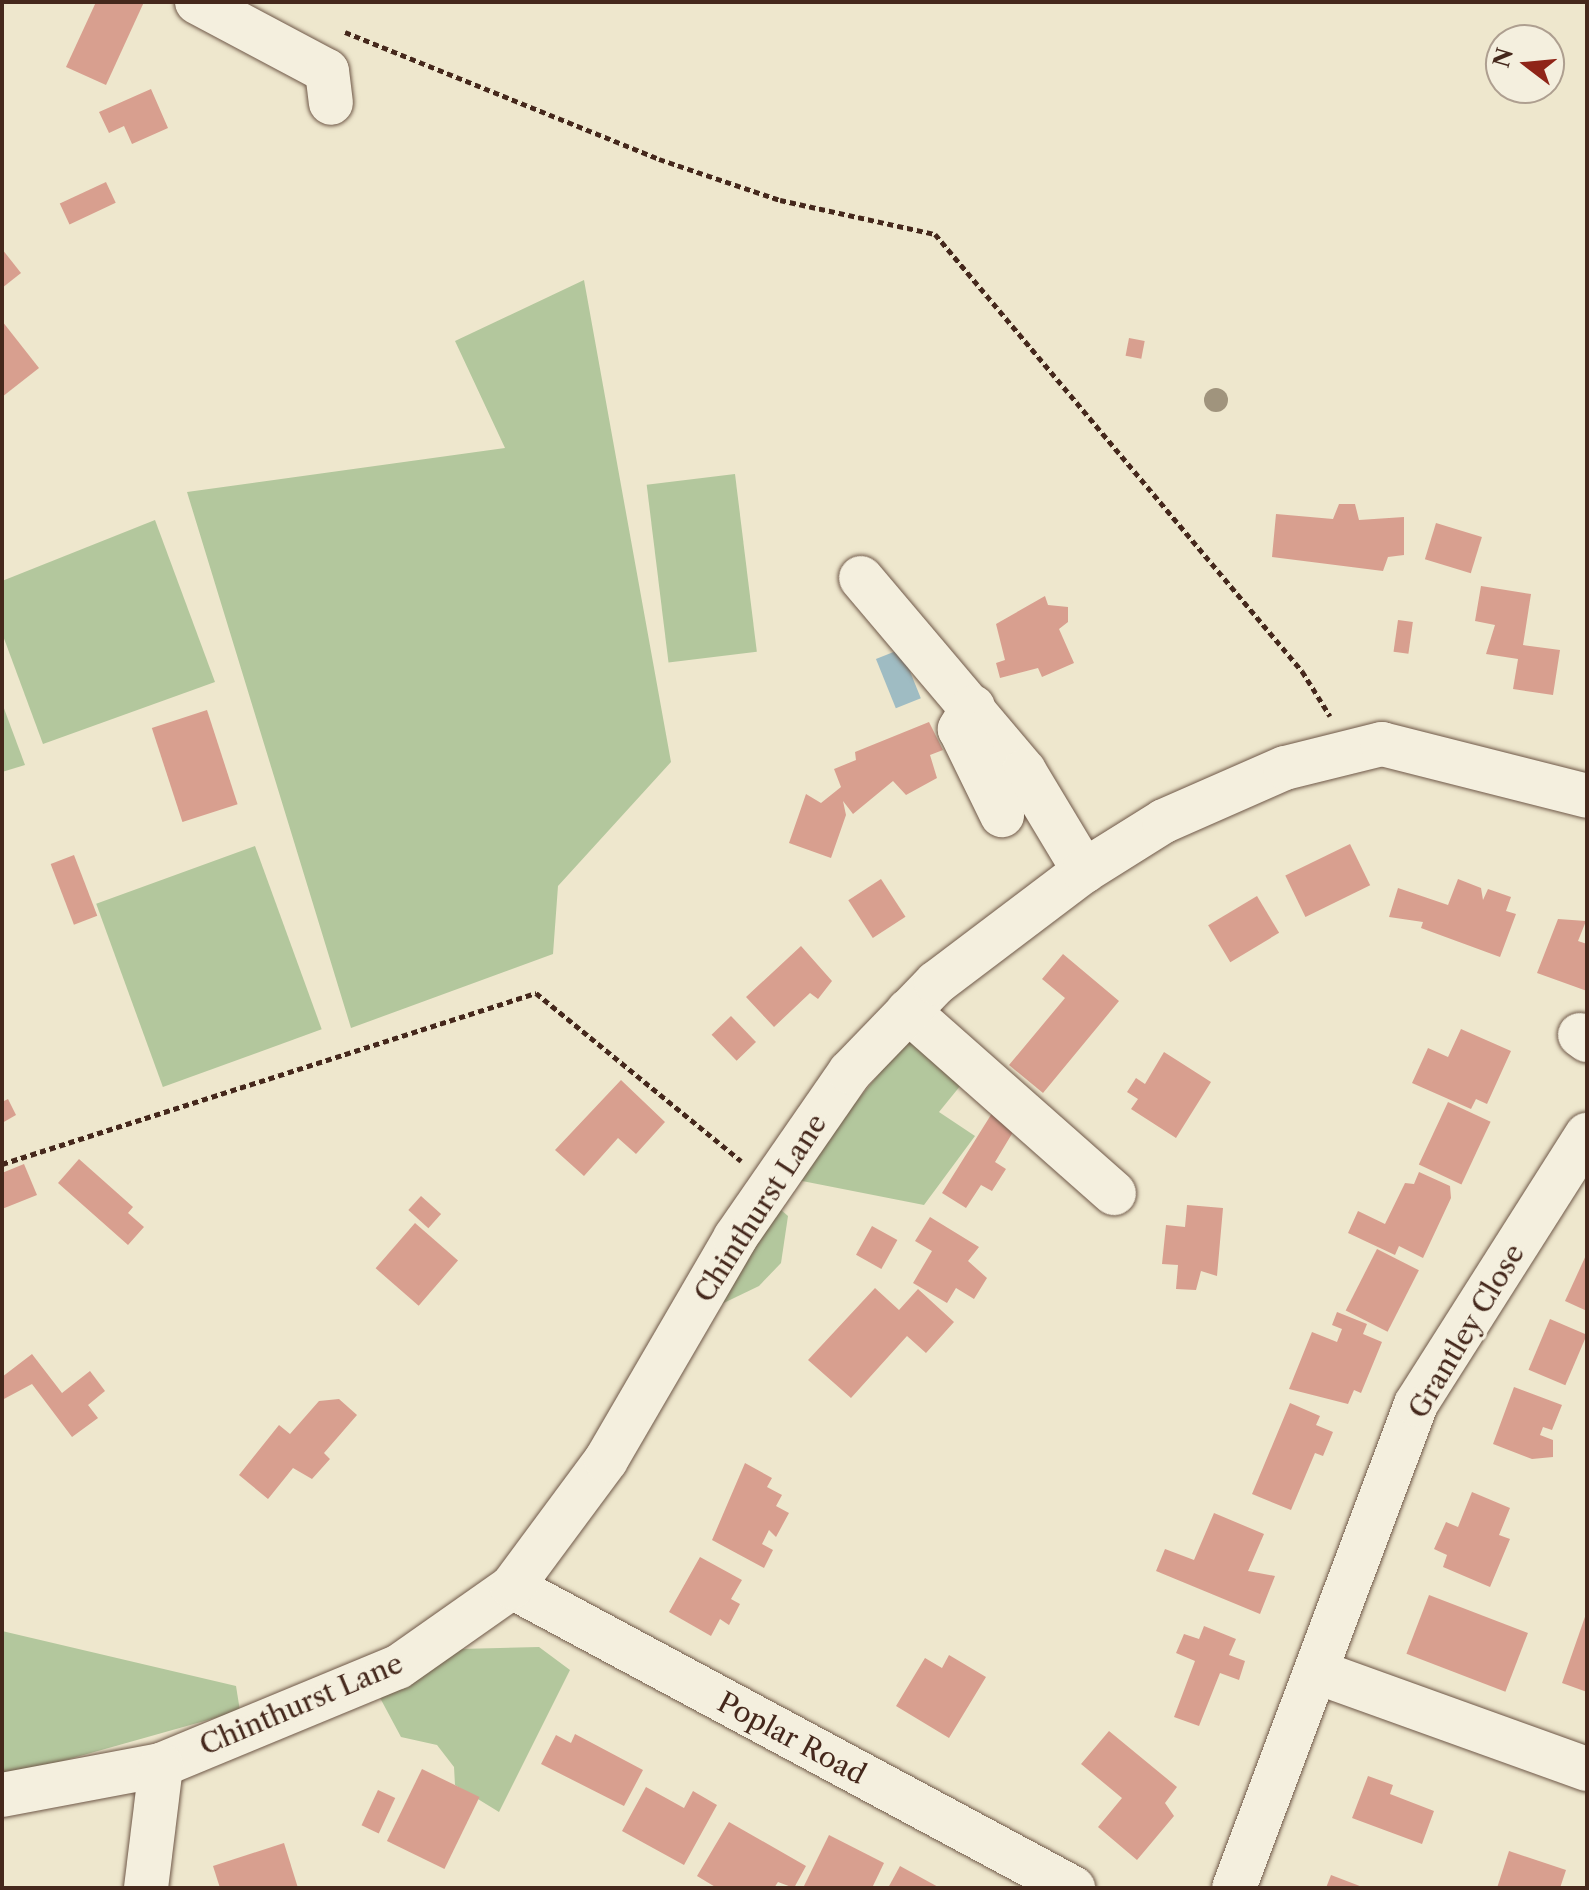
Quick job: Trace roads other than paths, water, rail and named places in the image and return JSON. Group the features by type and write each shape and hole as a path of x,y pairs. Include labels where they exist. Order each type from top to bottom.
{"street":[{"path":"197,2 327,71 331,103"},
{"path":"861,578 1024,771 1084,871"},
{"path":"973,707 960,729 1002,815"},
{"name":"Chinthurst Lane","path":"2,1795 161,1765 398,1667 512,1587 606,1460 770,1187 850,1072 908,1011 1084,871 1164,821 1285,768 1382,744 1587,796"},
{"path":"908,1011 1114,1193"},
{"name":"Grantley Close","path":"1234,1888 1416,1404 1587,1135"},
{"name":"Poplar Road","path":"512,1587 1073,1888"},
{"path":"1317,1672 1587,1769"},
{"path":"146,1888 161,1765"}],"water":[{"path":"901,649 921,698 896,708 876,659"}]}
